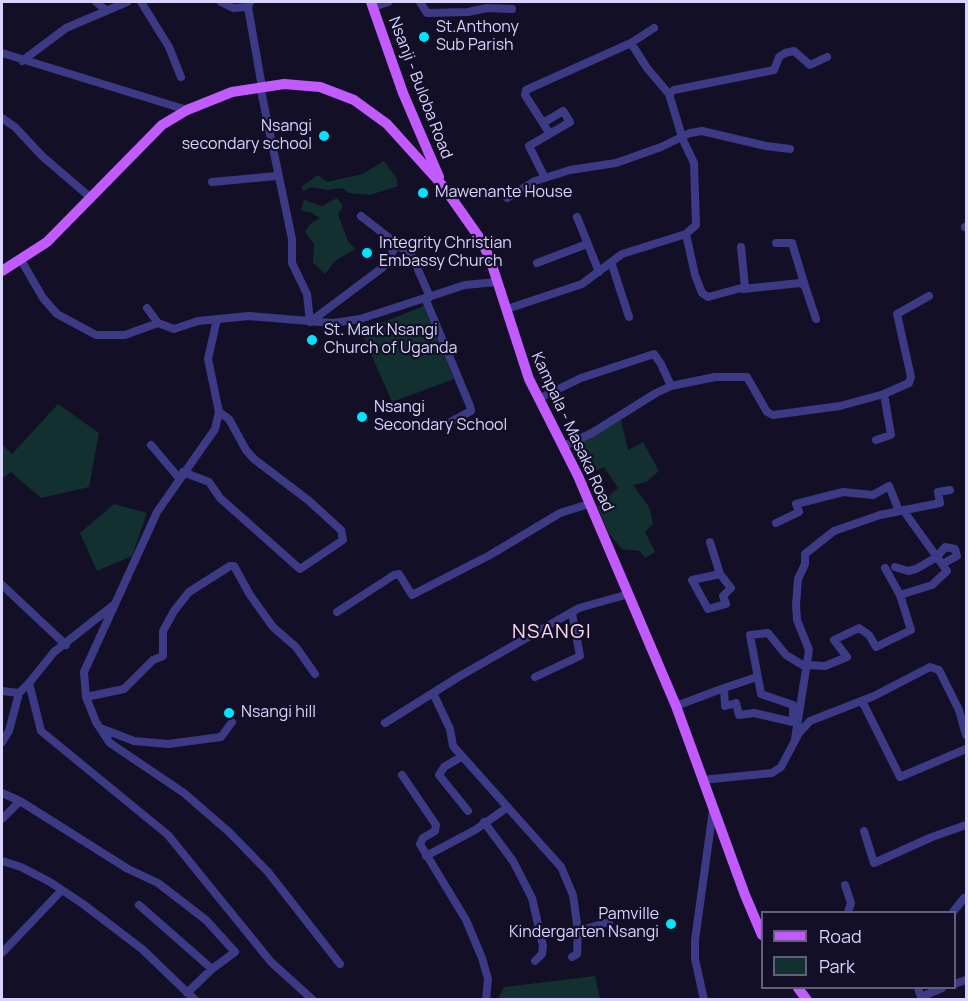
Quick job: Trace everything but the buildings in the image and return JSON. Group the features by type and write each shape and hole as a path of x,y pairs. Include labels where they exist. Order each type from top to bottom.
{"main road":[{"name":"Nsanji - Buloba Road","path":"372,4 403,93 443,186"},
{"name":"Kampala - Masaka Road","path":"2,271 47,242 162,124 187,110 231,92 284,84 320,87 354,100 387,124 443,186 481,240 507,309 525,369 538,399 564,446 676,706 713,810 761,931"}],"street":[{"path":"96,2 106,10"},
{"path":"22,61 66,28 127,2"},
{"path":"141,2 170,47 181,77"},
{"path":"222,2 233,8 249,4 261,87 292,239 292,263 307,294 310,322"},
{"path":"372,4 388,2"},
{"path":"420,2 427,13 468,12 487,8 512,9"},
{"path":"549,133 525,94 526,90 631,43 654,28"},
{"path":"507,309 582,284 621,254 686,234 696,225 694,163 684,135 669,94 647,68 631,43"},
{"path":"669,94 674,90 774,70 779,57 785,53 794,51 810,65 827,57"},
{"path":"2,53 187,110"},
{"path":"543,123 563,111 570,122 529,146 546,178"},
{"path":"2,118 15,127 42,156 91,198"},
{"path":"507,198 535,181 570,170 616,163 661,147 684,135 702,131 766,146 790,149"},
{"path":"212,182 278,176"},
{"path":"361,216 412,256 470,405 471,411 452,421"},
{"path":"577,217 599,272"},
{"path":"686,234 695,275 705,296 800,283 805,286"},
{"path":"776,243 792,243 816,319"},
{"path":"537,263 587,244"},
{"path":"310,322 382,268 397,245"},
{"path":"741,247 746,277 743,289"},
{"path":"21,260 43,298 57,314 82,330 96,335 125,335 158,323"},
{"path":"611,262 629,317"},
{"path":"147,308 158,323 174,329 198,321 260,316 310,322 333,322 360,319 465,285 497,282"},
{"path":"564,446 592,433 627,410 671,386 715,377 747,377 767,412 778,415 840,406 884,394 909,383 911,377 897,314 929,296"},
{"path":"217,319 208,359 219,412 214,429 157,512 84,672 86,697 96,722 110,743 202,807 258,860 340,964"},
{"path":"538,399 580,378 654,354 671,386"},
{"path":"876,440 891,435 884,394"},
{"path":"152,445 181,475 209,482 220,498 300,569 343,540 341,530 308,500 254,459 246,450 230,419 219,412"},
{"path":"776,524 799,512 796,504 843,492 873,495 889,486 901,511 944,566"},
{"path":"795,739 809,650 797,620 796,605 798,579 805,564 805,554 834,531 901,511 940,503 938,492 950,490"},
{"path":"337,612 394,575 399,574 412,595 490,555 560,513 589,504"},
{"path":"710,542 720,574 731,588 723,596 726,604 708,609 692,580 720,574"},
{"path":"86,697 124,689 153,660 162,656 163,631 179,604 189,592 230,566 234,566 250,595 273,627 296,647 315,675"},
{"path":"895,567 908,571 944,566"},
{"path":"900,595 932,585 944,566"},
{"path":"724,688 725,706 736,703 739,715 754,713 793,722 793,705 761,694 750,635 768,633 786,656 806,666 825,666 848,657 834,640 859,628 869,635 876,646 911,630 900,595 885,568"},
{"path":"2,585 66,645"},
{"path":"385,723 496,654 587,604 629,594"},
{"path":"2,742 9,731 19,693 54,652 66,645 108,607 115,604"},
{"path":"535,677 580,656 572,613"},
{"path":"702,780 772,773 781,767 795,739 810,722 935,667 959,710 966,735"},
{"path":"676,706 757,677"},
{"path":"29,684 42,731 168,835 271,962 313,999"},
{"path":"2,691 19,693"},
{"path":"433,693 452,733 450,742 461,757 561,867 573,895 578,931 577,954 572,957"},
{"path":"862,701 900,777 966,749"},
{"path":"96,722 105,731 118,736 168,744 222,737 232,722"},
{"path":"461,757 444,767 439,775 468,811"},
{"path":"402,776 437,827 420,840 426,856 466,920 482,958 488,979 486,999"},
{"path":"2,793 20,801 128,869 158,883 206,920 235,952 212,969 187,993"},
{"path":"2,819 20,801"},
{"path":"426,856 475,830 508,807"},
{"path":"704,999 695,959 695,940 713,810"},
{"path":"484,822 513,861 532,898 543,946 542,954 536,961"},
{"path":"864,831 874,863 932,837 966,828"},
{"path":"2,861 21,867 61,891 142,949 195,999"},
{"path":"844,885 851,903 848,911"},
{"path":"2,953 61,891"},
{"path":"954,911 964,898 966,900"},
{"path":"139,905 212,969"},
{"path":"578,931 609,922"},
{"path":"922,998 938,989"}],"green space":[{"path":"384,161 397,179 398,186 370,195 349,193 342,188 327,190 311,187 304,191 301,187 318,175 327,182 362,174"},
{"path":"337,198 343,206 338,214 348,241 355,249 335,261 325,274 313,263 314,244 305,232 310,224 320,218 310,212 301,211 304,200 322,206"},
{"path":"424,306 454,379 392,402 361,331"},
{"path":"58,404 99,433 89,487 41,498 11,472 2,478 2,444 12,454"},
{"path":"621,420 628,450 643,442 659,471 646,482 633,485 649,507 653,524 645,532 655,552 645,558 640,551 622,549 609,534 597,506 618,488 604,467 587,475 571,444 602,426"},
{"path":"114,504 147,513 132,556 97,571 80,533"},
{"path":"595,976 600,999 498,999 504,987"}],"place":[{"name":"St.Anthony Sub Parish","path":"424,37"},
{"name":"Nsangi secondary school","path":"324,136"},
{"name":"Mawenante House","path":"423,193"},
{"name":"Integrity Christian Embassy Church","path":"367,253"},
{"name":"St. Mark Nsangi Church of Uganda","path":"312,340"},
{"name":"Nsangi Secondary School","path":"362,417"},
{"name":"Nsangi hill","path":"229,713"},
{"name":"Pamville Kindergarten Nsangi","path":"671,924"}],"district":[{"name":"NSANGI","path":"552,632"}]}
